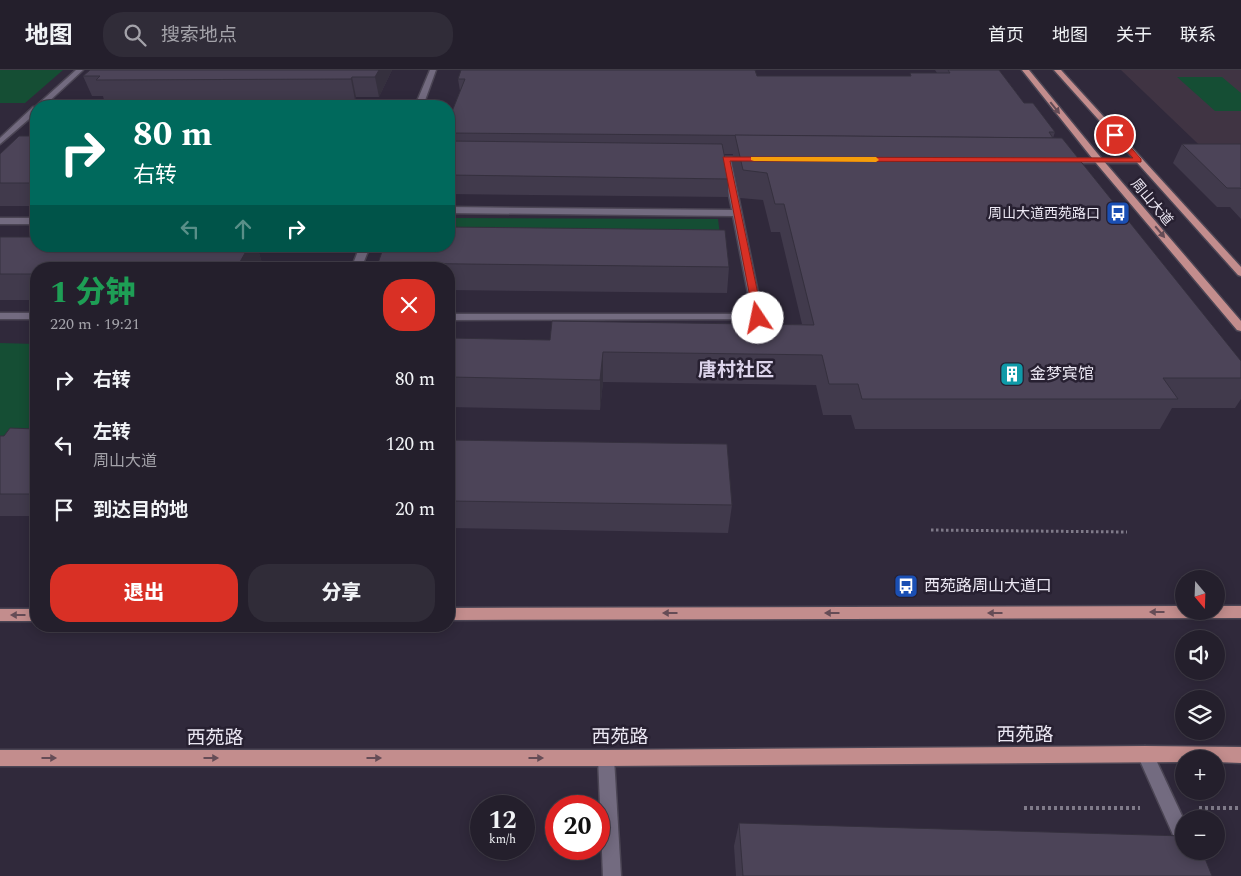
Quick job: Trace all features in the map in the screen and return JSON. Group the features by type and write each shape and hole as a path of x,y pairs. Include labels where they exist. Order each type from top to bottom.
{"main road":[{"name":"周山大道","path":"1025,70 1099,161 1241,328"},
{"name":"周山大道","path":"1057,70 1241,274"},
{"path":"455,614 1241,612"},
{"path":"0,615 30,614"},
{"name":"西苑路","path":"0,758 1241,755"}],"lane":[{"path":"47,100 80,70"},
{"path":"421,100 433,70"},
{"path":"0,142 30,114"},
{"path":"696,158 755,159"},
{"path":"455,317 758,318 726,159"},
{"path":"1060,161 1139,161"},
{"path":"455,210 737,213"},
{"path":"0,221 30,221"},
{"path":"0,316 30,316"},
{"path":"1145,754 1175,820"},
{"path":"606,758 612,876"}],"path":[{"path":"931,530 1127,532"},
{"path":"1024,808 1133,808"}],"shaded area":[{"path":"1121,70 1241,70 1241,185"}],"green space":[{"path":"0,70 63,70 25,103 0,103"},
{"path":"1177,77 1222,77 1241,93 1241,111 1215,111"},
{"path":"455,218 718,219 722,251 455,247"},
{"path":"0,343 30,344 30,445 0,445"}],"building":[{"path":"90,70 379,70 375,77 352,77 351,79 96,80 100,76 83,76"},
{"path":"461,70 755,70 757,76 911,76 910,73 950,73 948,70 999,70 1024,103 1033,103 1055,132 1049,132 1053,138 455,133 455,104 465,79 458,79"},
{"path":"735,135 1062,138 1241,361 1241,378 1163,378 1178,399 862,399 858,384 829,384 822,355 603,352 600,380 455,377 455,338 550,340 552,321 814,325 784,204 775,204 767,173 743,170"},
{"path":"19,136 30,136 30,183 0,183 0,154"},
{"path":"455,141 722,144 729,179 455,175"},
{"path":"1182,144 1241,144 1241,189 1227,188"},
{"path":"455,227 725,230 729,267 455,264 455,262 378,262 382,252 455,252"},
{"path":"0,237 30,237 30,252 246,252 240,262 30,262 30,274 0,274"},
{"path":"10,428 30,429 30,494 0,494 0,436 4,436"},
{"path":"455,440 727,444 732,505 455,501"},
{"path":"739,823 1175,836 1175,860 1206,860 1212,876 743,876"}],"slow traffic":[{"path":"754,159 876,160"}],"place":[{"name":"周山大道西苑路口","path":"1118,213"},
{"name":"金梦宾馆","path":"1012,374"},
{"name":"西苑路周山大道口","path":"906,586"}],"district":[{"name":"唐村社区","path":"736,370"}],"route":[{"path":"758,318 726,159 1139,161 1115,135"}]}
